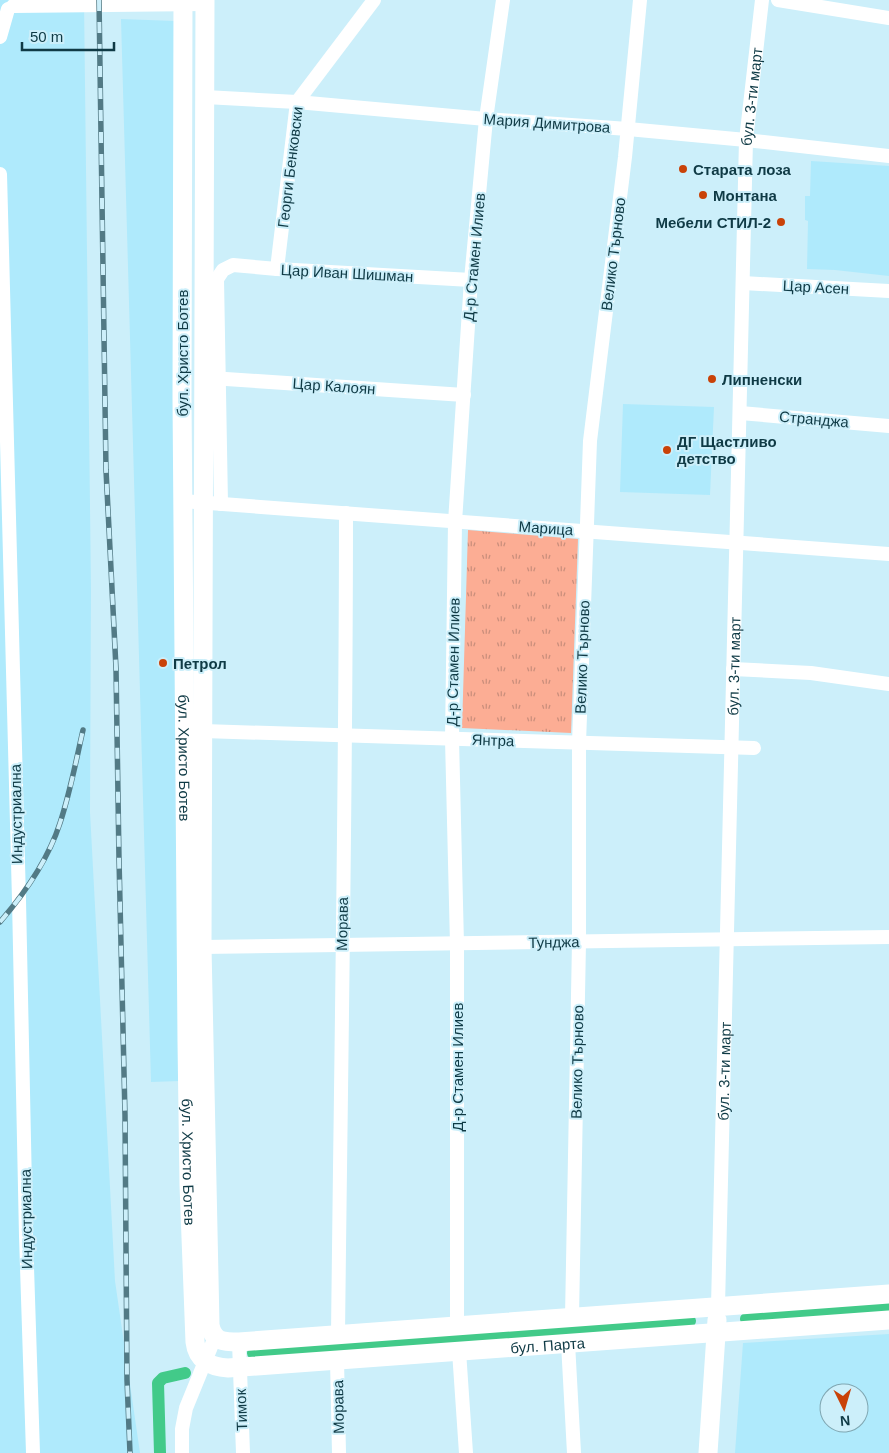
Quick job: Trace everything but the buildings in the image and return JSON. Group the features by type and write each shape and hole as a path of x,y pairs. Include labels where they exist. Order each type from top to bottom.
{"main road":[{"name":"бул. Христо Ботев","path":"184,2 182,501 189,1184 195,1342 198,1353 205,1362"},
{"name":"бул. Христо Ботев","path":"205,2 205,97 212,378 203,503 203,731 210,947 210,1325 215,1337"},
{"name":"бул. Парта","path":"215,1337 221,1340 239,1342 889,1294"},
{"name":"бул. 3-ти март","path":"708,1453 718,1306"},
{"name":"бул. Парта","path":"205,1362 220,1367 240,1367 889,1320"}],"street":[{"path":"48,0 75,6"},
{"name":"Георги Бенковски","path":"277,269 296,102 374,0"},
{"name":"Д-р Стамен Илиев","path":"457,1326 457,944 452,739 455,522 471,280 486,119 503,0"},
{"name":"Велико Търново","path":"572,1317 579,742 590,441 628,129 640,0"},
{"name":"бул. 3-ти март","path":"718,1306 746,140 762,0"},
{"path":"778,0 889,18"},
{"path":"0,37 9,6 205,2"},
{"name":"Мария Димитрова","path":"205,97 296,102 486,119 628,129 889,156"},
{"name":"Индустриална","path":"0,174 4,472 22,1029 33,1453"},
{"name":"Цар Иван Шишман","path":"212,378 217,279 223,270 233,265 471,280"},
{"name":"Цар Асен","path":"743,283 889,292"},
{"path":"212,378 221,504"},
{"name":"Цар Калоян","path":"212,378 464,395"},
{"name":"Странджа","path":"740,414 889,426"},
{"name":"Марица","path":"182,501 889,554"},
{"name":"Морава","path":"338,1335 346,735 346,513"},
{"path":"734,670 811,673 889,684"},
{"name":"Янтра","path":"203,731 754,748"},
{"name":"Тунджа","path":"210,947 889,937"},
{"path":"182,1453 182,1429 186,1408 215,1337"},
{"name":"Тимок","path":"239,1342 243,1453"},
{"path":"568,1343 574,1453"},
{"path":"459,1351 466,1453"},
{"name":"Морава","path":"336,1360 339,1453"}],"shaded area":[{"path":"0,0 84,0 91,591 90,812 115,1281 140,1453 0,1453"},
{"path":"121,19 175,21 180,1081 151,1082"},
{"path":"811,161 889,166 889,276 807,269 808,221 805,220 805,196 810,196"},
{"name":"ДГ Щастливо детство","path":"623,404 714,407 710,495 620,492"},
{"path":"889,1334 889,1453 735,1453 743,1343"}],"green space":[{"path":"468,530 578,539 571,733 462,728"}],"waterway":[{"path":"746,1319 889,1308"},
{"path":"253,1353 690,1321"},
{"path":"160,1453 158,1383 163,1378 185,1373"}],"railway":[{"path":"99,0 106,470 116,668 125,1115 127,1380 130,1453"},
{"path":"0,922 35,875 55,837 67,800 83,730"}],"place":[{"name":"Старата лоза","path":"683,169"},
{"name":"Монтана","path":"703,195"},
{"name":"Мебели СТИЛ-2","path":"781,222"},
{"name":"Липненски","path":"712,379"},
{"name":"ДГ Щастливо детство","path":"667,450"},
{"name":"Петрол","path":"163,663"}]}
